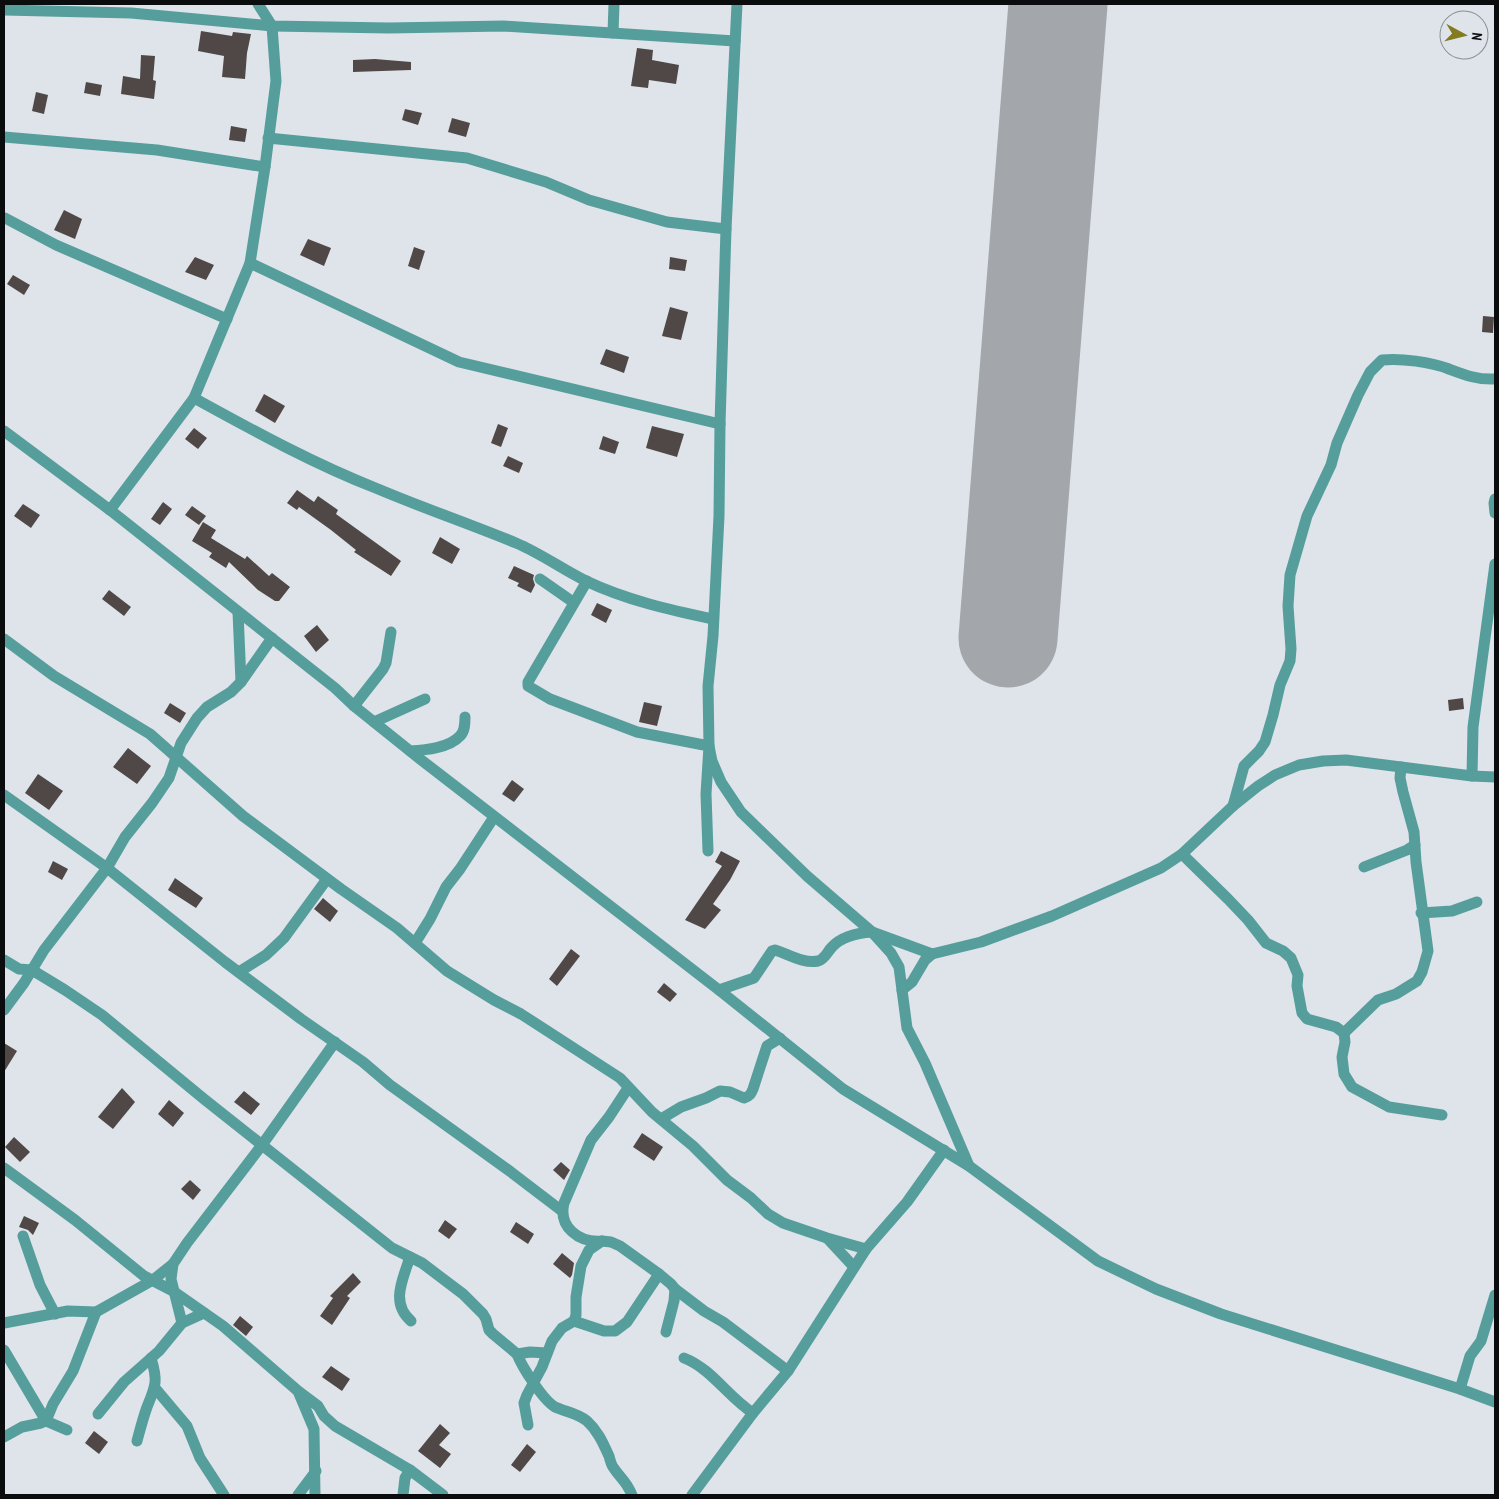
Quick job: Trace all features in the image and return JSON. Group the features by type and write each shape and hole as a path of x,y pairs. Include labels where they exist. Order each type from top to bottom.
{"street":[{"path":"110,510 194,398 250,263 276,81 272,26 258,4"},
{"path":"613,33 614,4"},
{"path":"708,851 706,794 708,686 719,516 726,229 737,4"},
{"path":"4,10 131,13 272,26 389,28 504,26 735,40"},
{"path":"4,137 157,150 265,167"},
{"path":"268,138 467,158 546,182 589,200 667,222 726,229"},
{"path":"5,218 56,245 227,319"},
{"path":"250,263 459,362 720,424"},
{"path":"1233,806 1244,766 1259,751 1264,742 1280,685 1290,661 1288,606 1290,574 1307,516 1331,465 1337,443 1352,407 1370,372 1382,360 1393,359 1448,368 1460,374 1482,380 1495,379"},
{"path":"194,398 258,433 317,462 378,489 518,544 587,581 634,599 713,619"},
{"path":"4,431 110,510 335,688 410,752 724,993 843,1089 970,1166 1098,1261 1156,1289 1221,1314 1460,1389 1495,1402"},
{"path":"1495,499 1495,514"},
{"path":"1472,776 1474,727 1495,564"},
{"path":"540,578 573,602"},
{"path":"587,581 528,682 529,688 637,732 708,746"},
{"path":"238,612 241,682"},
{"path":"354,706 383,669 391,632"},
{"path":"4,1010 44,950 107,868 125,836 169,778 181,743 197,718 207,706 231,692 241,682 272,638"},
{"path":"4,639 54,676 150,734 243,816 326,879 397,928 446,971 521,1014 620,1078 660,1119 693,1146 727,1180 768,1214 783,1223 866,1249"},
{"path":"374,722 425,699"},
{"path":"410,752 429,749 461,736 465,726 465,717"},
{"path":"708,746 721,782 741,812 807,876 872,932 891,953 899,967 907,1028 925,1063 970,1166"},
{"path":"902,990 912,982 924,960 932,954 981,942 1052,916 1140,879 1161,868 1182,854 1233,806 1258,786 1275,775 1299,765 1346,760 1472,776 1495,777"},
{"path":"1344,1033 1378,1000 1402,991 1416,981 1422,972 1428,951 1421,914 1414,832 1400,778 1401,767"},
{"path":"4,795 107,868 238,972 301,1019 336,1042 390,1085 562,1211"},
{"path":"415,943 446,887 494,817"},
{"path":"1364,867 1415,845"},
{"path":"1182,854 1228,899 1266,943 1283,951 1291,958 1298,975 1297,986 1302,1013 1307,1019 1336,1027 1344,1033 1345,1042 1342,1057 1344,1074 1352,1088 1389,1107 1442,1115"},
{"path":"238,972 266,955 284,938 326,879"},
{"path":"1421,914 1452,911 1477,902"},
{"path":"724,993 738,984 754,978 772,951 775,950 803,960 817,961 823,958 831,948 846,937 872,932 932,954"},
{"path":"4,960 19,969 32,970 102,1015 392,1248 438,1274 463,1294 483,1314 489,1330 517,1354 522,1366 545,1396 555,1406 573,1412 585,1419 593,1427 602,1440 612,1466 626,1482 632,1495"},
{"path":"660,1119 681,1107 720,1091 730,1092 744,1098 748,1097 754,1088 767,1046 780,1038"},
{"path":"4,1323 68,1311 96,1312 153,1280 173,1264 336,1042"},
{"path":"628,1088 591,1140 568,1193 562,1211 564,1221 572,1233 580,1238 595,1242 611,1242 620,1246 659,1274 704,1311 723,1322 788,1371"},
{"path":"692,1495 753,1413 788,1371 866,1249 906,1202 944,1150"},
{"path":"4,1168 75,1220 144,1276 173,1291 244,1343 298,1391 318,1406 324,1416 335,1426 410,1470 439,1495"},
{"path":"23,1236 40,1285 55,1314"},
{"path":"827,1238 854,1267"},
{"path":"528,1425 524,1403 557,1333 574,1321 581,1266 589,1250 602,1241"},
{"path":"410,1257 399,1288 399,1303 405,1316 411,1320"},
{"path":"173,1264 171,1279 182,1323"},
{"path":"574,1321 604,1331 615,1331 627,1322 659,1274"},
{"path":"666,1332 675,1289"},
{"path":"1460,1389 1470,1356 1481,1341 1495,1294"},
{"path":"4,1438 22,1427 46,1421 73,1371 96,1312"},
{"path":"98,1414 124,1382 151,1358 182,1323 204,1313"},
{"path":"4,1350 46,1421 67,1430"},
{"path":"517,1354 530,1352 547,1353"},
{"path":"137,1442 147,1407 155,1388 155,1371 151,1358"},
{"path":"684,1358 703,1368 742,1406 753,1413"},
{"path":"155,1388 187,1426 200,1458 224,1495"},
{"path":"298,1391 314,1429 316,1495"},
{"path":"404,1495 405,1478 410,1470"},
{"path":"298,1495 316,1472"}],"building":[{"path":"201,31 232,36 233,32 251,34 245,79 222,77 224,56 198,51"},
{"path":"637,48 653,50 652,60 679,65 676,84 649,80 648,88 631,86"},
{"path":"141,55 155,56 153,80 156,81 154,99 121,94 123,76 140,79"},
{"path":"375,59 411,62 411,70 353,72 353,60"},
{"path":"86,82 102,85 100,96 84,93"},
{"path":"36,92 48,95 44,114 32,111"},
{"path":"405,109 422,113 418,125 402,120"},
{"path":"452,118 470,123 466,137 448,132"},
{"path":"231,126 247,129 245,142 229,140"},
{"path":"64,210 82,219 75,239 54,230"},
{"path":"308,239 331,248 324,266 300,255"},
{"path":"414,247 425,251 419,270 408,266"},
{"path":"195,257 214,265 206,280 185,272"},
{"path":"670,257 687,260 685,271 669,269"},
{"path":"13,275 30,285 24,295 7,284"},
{"path":"670,307 688,312 681,340 662,336"},
{"path":"1483,316 1494,317 1493,333 1482,332"},
{"path":"606,349 629,357 624,373 600,364"},
{"path":"264,394 285,406 275,423 255,411"},
{"path":"498,424 508,428 501,447 491,443"},
{"path":"652,426 684,434 677,457 646,448"},
{"path":"194,428 207,438 198,449 185,439"},
{"path":"603,436 619,442 615,454 599,449"},
{"path":"508,456 523,463 519,473 503,466"},
{"path":"297,490 314,502 318,496 338,510 336,514 401,561 391,576 354,552 356,550 299,507 297,510 287,503"},
{"path":"163,502 172,509 160,525 151,519"},
{"path":"23,504 40,515 31,528 14,516"},
{"path":"192,506 206,516 199,525 185,515"},
{"path":"203,522 216,530 211,538 245,559 247,556 269,576 272,573 290,587 279,601 275,601 258,590 229,562 226,568 209,557 212,553 192,541"},
{"path":"440,537 460,549 452,564 432,553"},
{"path":"514,566 534,575 535,585 531,593 517,586 519,583 508,578"},
{"path":"109,590 131,607 124,616 102,599"},
{"path":"597,603 612,610 606,623 591,615"},
{"path":"317,625 329,640 316,652 304,636"},
{"path":"1463,698 1464,709 1449,711 1448,700"},
{"path":"644,702 662,706 657,726 639,722"},
{"path":"170,703 186,713 180,723 164,713"},
{"path":"128,748 151,766 137,784 113,767"},
{"path":"38,774 63,791 49,810 25,793"},
{"path":"512,780 524,789 514,802 502,794"},
{"path":"721,851 740,861 730,880 713,904 721,910 705,929 685,920 722,866 715,862"},
{"path":"53,861 68,869 62,880 48,872"},
{"path":"175,878 203,898 196,908 168,890"},
{"path":"323,898 338,911 330,922 314,909"},
{"path":"571,949 580,956 557,986 549,979"},
{"path":"664,983 677,994 670,1002 657,992"},
{"path":"4,1043 17,1051 4,1072"},
{"path":"122,1088 135,1102 113,1129 98,1117"},
{"path":"244,1091 260,1104 251,1115 234,1102"},
{"path":"169,1100 184,1113 173,1127 158,1114"},
{"path":"642,1133 663,1147 654,1161 633,1147"},
{"path":"14,1137 30,1152 20,1162 5,1147"},
{"path":"561,1162 570,1170 564,1180 553,1170"},
{"path":"190,1180 201,1190 193,1200 181,1189"},
{"path":"24,1216 39,1223 33,1235 28,1230 19,1227"},
{"path":"445,1220 457,1229 449,1239 438,1231"},
{"path":"516,1222 534,1234 528,1244 510,1232"},
{"path":"562,1253 574,1263 570,1278 553,1264"},
{"path":"353,1273 361,1282 347,1296 350,1298 332,1325 320,1316 333,1298 330,1296"},
{"path":"240,1316 253,1327 246,1336 233,1325"},
{"path":"331,1366 350,1379 342,1391 322,1377"},
{"path":"440,1424 450,1433 439,1445 451,1454 440,1468 418,1451"},
{"path":"94,1431 108,1442 99,1454 85,1443"},
{"path":"527,1444 536,1452 520,1472 511,1465"}],"runway":[{"path":"1008,638 1058,4"}]}
